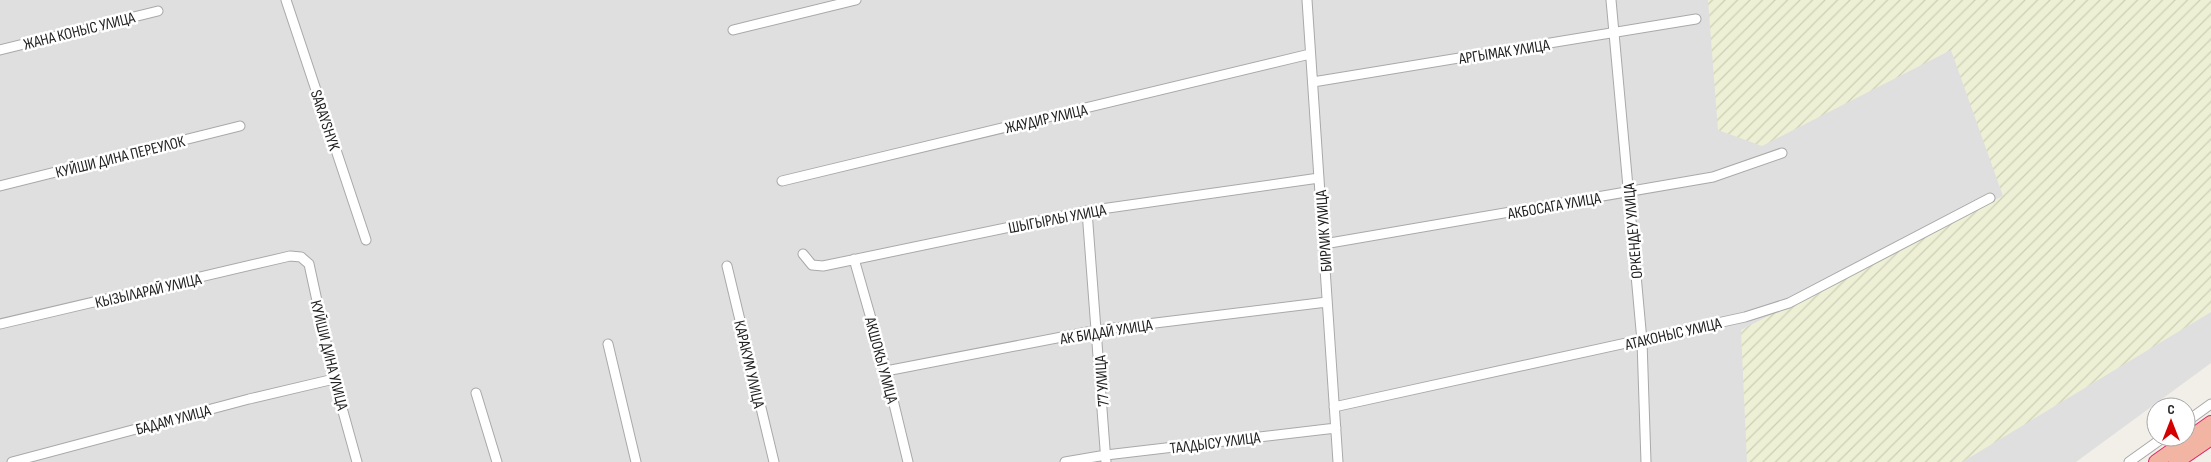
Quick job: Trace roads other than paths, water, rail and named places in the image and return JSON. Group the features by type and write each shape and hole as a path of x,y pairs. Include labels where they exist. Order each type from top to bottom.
{"highway":[{"path":"2156,462 2211,424"},
{"path":"2176,462 2211,438"}],"street":[{"name":"SARAYSHYK","path":"286,0 366,240"},
{"path":"733,30 856,0"},
{"name":"БИРЛИК УЛИЦА","path":"1307,0 1338,462"},
{"name":"ОРКЕНДЕУ УЛИЦА","path":"1611,0 1642,341 1646,462"},
{"name":"ЖАНА КОНЫС УЛИЦА","path":"0,50 158,11"},
{"name":"АРГЫМАК УЛИЦА","path":"1313,82 1696,19"},
{"name":"ЖАУДИР УЛИЦА","path":"782,181 1310,54"},
{"name":"КУЙШИ ДИНА ПЕРЕУЛОК","path":"0,186 240,126"},
{"name":"АКБОСАГА УЛИЦА","path":"1324,244 1713,177 1782,153"},
{"name":"ШЫГЫРЛЫ УЛИЦА","path":"803,254 807,261 817,266 839,264 854,259 1087,211 1319,178"},
{"name":"АТАКОНЫС УЛИЦА","path":"1334,407 1642,341 1745,317 1789,303 1990,198"},
{"name":"77 УЛИЦА","path":"1087,211 1098,330 1106,458"},
{"name":"КЫЗЫЛАРАЙ УЛИЦА","path":"0,324 295,255"},
{"name":"КУЙШИ ДИНА УЛИЦА","path":"295,255 309,264 334,379 357,462"},
{"name":"АКШОКЫ УЛИЦА","path":"854,259 886,371 908,462"},
{"name":"КАРАКУМ УЛИЦА","path":"727,266 774,462"},
{"name":"АК БИДАЙ УЛИЦА","path":"886,371 1098,330 1328,302"},
{"path":"608,344 636,462"},
{"name":"БАДАМ УЛИЦА","path":"12,462 249,399 334,379"},
{"path":"476,393 497,462"},
{"path":"2196,415 2211,404"},
{"name":"ТАЛДЫСУ УЛИЦА","path":"1065,462 1336,428"},
{"path":"2129,462 2150,447"}]}
